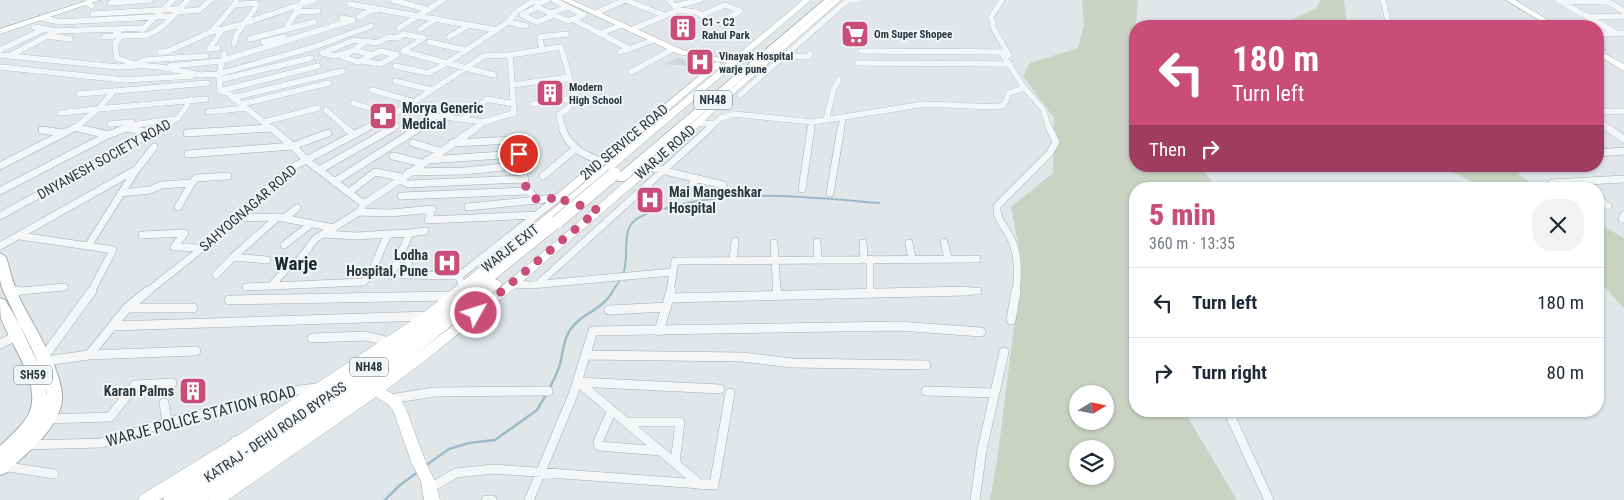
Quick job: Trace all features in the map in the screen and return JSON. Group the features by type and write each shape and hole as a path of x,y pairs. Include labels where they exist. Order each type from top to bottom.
{"highway":[{"name":"KATRAJ - DEHU ROAD BYPASS","path":"803,23 816,0"},
{"name":"KATRAJ - DEHU ROAD BYPASS","path":"172,500 308,411 437,318 558,221 619,181 828,0"},
{"name":"KATRAJ - DEHU ROAD BYPASS","path":"193,500 350,398 468,307 558,221"},
{"path":"239,442 255,438 268,438"}],"main road":[{"name":"SH59","path":"0,257 10,292 39,362 55,393 52,410 46,419 12,443"},
{"name":"SH59","path":"0,303 26,353 39,362"},
{"name":"SH59","path":"1,463 12,443 25,430 40,406 39,362"}],"street":[{"path":"110,3 151,0"},
{"path":"136,36 158,17 173,0"},
{"path":"145,36 155,31 188,0"},
{"path":"42,18 60,22 158,17 175,12 199,10 210,0"},
{"path":"160,52 166,52 211,32 243,24 302,2 314,0"},
{"path":"359,17 393,0 427,9"},
{"path":"410,16 443,0"},
{"path":"395,66 428,73 447,63 508,22 516,12 535,0"},
{"path":"548,0 536,4 537,7 522,15 537,22 554,15 569,21 584,15 567,3"},
{"path":"554,0 567,3 633,29 680,50"},
{"path":"574,0 654,40 680,50 730,59"},
{"path":"598,12 625,0 664,15"},
{"path":"669,0 676,8 702,15 725,5 740,11 728,18"},
{"path":"633,29 676,8 700,0"},
{"path":"719,8 715,5 726,2 722,0"},
{"name":"2ND SERVICE ROAD","path":"460,281 536,215 566,198 600,161 730,59 796,0"},
{"name":"WARJE ROAD","path":"558,221 566,198 594,180 730,59 807,0"},
{"name":"WARJE ROAD","path":"583,224 601,208 619,181 650,167 803,23 837,0"},
{"path":"740,95 848,0 859,0"},
{"path":"1002,0 991,17 994,29 1010,56 1009,62"},
{"path":"1383,0 1388,20"},
{"path":"1510,0 1544,20"},
{"path":"1560,1 1605,0 1624,11"},
{"path":"1560,1 1592,20"},
{"path":"211,32 235,2 257,2 256,7 236,35 234,44"},
{"path":"286,36 302,2"},
{"path":"0,32 92,3"},
{"path":"386,11 404,3"},
{"path":"537,7 550,13 567,3"},
{"path":"349,4 496,30"},
{"path":"399,28 420,16 427,9"},
{"path":"93,14 165,10 175,12"},
{"path":"296,12 318,11"},
{"path":"1588,18 1624,16"},
{"path":"263,42 324,30 353,20 342,18"},
{"path":"420,29 436,19"},
{"path":"803,23 827,20"},
{"path":"576,21 630,49"},
{"path":"163,67 222,62 248,53 314,22"},
{"path":"508,22 526,26"},
{"path":"803,23 812,32"},
{"path":"216,26 243,24"},
{"path":"449,38 470,25"},
{"path":"599,34 621,25"},
{"path":"219,77 372,26"},
{"path":"34,27 57,31 145,28"},
{"path":"1604,27 1616,33"},
{"path":"0,50 44,29"},
{"path":"104,37 113,36 123,29"},
{"path":"218,48 209,48 223,29"},
{"path":"324,30 339,38"},
{"path":"9,56 57,31"},
{"path":"250,39 279,32 286,36"},
{"path":"1604,34 1624,33"},
{"path":"365,42 354,50 343,57 357,62 380,64 424,37 404,34 397,38 389,36 378,42 354,40 322,53 335,56 354,50 372,55"},
{"path":"542,50 540,37 567,34"},
{"path":"47,36 70,39"},
{"path":"156,38 122,36 115,43 117,58 135,65 145,60 206,56"},
{"path":"620,52 654,40"},
{"path":"429,42 465,50"},
{"path":"364,204 306,160 406,107 484,56 510,55 560,47 574,98 568,108 559,115 564,135 577,152 600,161"},
{"path":"631,72 680,50"},
{"path":"362,61 380,51 396,55"},
{"path":"403,51 494,75"},
{"path":"860,51 1001,52 1023,86 1044,109 1050,132 1056,142 1044,160 997,206 995,213 997,219 1012,240 1016,263 1016,290 1011,320"},
{"path":"248,53 257,64"},
{"path":"224,54 219,77 220,91 318,66"},
{"path":"786,56 808,57 810,54"},
{"path":"0,55 118,67 135,65 163,67 219,77 311,58"},
{"path":"298,262 314,239 359,212 364,204 424,161 484,122 514,113 510,55"},
{"path":"1604,56 1624,68"},
{"path":"858,63 1009,62"},
{"path":"0,67 124,80 201,75"},
{"path":"232,98 343,71"},
{"path":"512,86 569,77"},
{"path":"826,120 834,88 839,80"},
{"path":"395,81 432,90"},
{"path":"79,94 208,83"},
{"path":"208,112 244,106 329,83"},
{"path":"181,92 186,85"},
{"path":"538,284 572,251 721,118 734,114 812,122 925,104 1000,107 1004,105 1009,93 1021,89 1023,86"},
{"path":"372,90 414,102"},
{"path":"0,166 76,127 98,109 114,91"},
{"name":"SAHYOGNAGAR ROAD","path":"89,356 127,308 202,248 289,169 306,160 293,146 264,122 229,94 220,91"},
{"path":"533,104 574,98"},
{"path":"60,113 206,99"},
{"path":"464,119 487,99 514,104"},
{"path":"178,118 192,100"},
{"path":"353,103 390,115"},
{"path":"406,107 437,116 484,122"},
{"path":"446,117 459,107"},
{"path":"264,122 318,108"},
{"path":"326,110 354,134"},
{"path":"1604,112 1624,111"},
{"path":"334,182 437,116"},
{"path":"830,193 843,117"},
{"name":"DNYANESH SOCIETY ROAD","path":"144,123 178,118"},
{"name":"DNYANESH SOCIETY ROAD","path":"0,216 178,118"},
{"path":"698,122 714,124"},
{"path":"802,190 812,122"},
{"path":"110,124 144,123"},
{"path":"0,191 108,135 144,123"},
{"path":"1604,125 1624,140"},
{"path":"319,170 396,126"},
{"path":"76,127 108,135"},
{"path":"126,128 151,133"},
{"path":"187,133 271,128"},
{"path":"42,130 63,133"},
{"path":"188,154 293,146 328,133"},
{"path":"451,143 517,140 526,187 537,200"},
{"path":"413,143 440,151"},
{"path":"88,246 136,170 154,147"},
{"path":"543,176 574,149"},
{"path":"1604,151 1624,151"},
{"path":"393,156 424,161 519,154"},
{"path":"650,167 722,185 724,188 719,195"},
{"path":"409,172 503,168"},
{"path":"0,246 136,170"},
{"path":"354,189 375,172 400,178 408,184 524,178"},
{"path":"178,207 196,178 228,176"},
{"path":"689,188 697,179"},
{"path":"1575,182 1620,179 1624,185"},
{"path":"594,180 619,181"},
{"path":"121,193 150,190 160,185 192,184"},
{"path":"401,196 529,191"},
{"path":"468,207 566,198 601,208"},
{"path":"1604,203 1608,206"},
{"path":"216,275 233,257 281,218 297,208"},
{"path":"359,212 391,213 432,209 428,220 536,215"},
{"path":"235,218 281,218 334,228"},
{"path":"558,221 583,224"},
{"name":"WARJE EXIT","path":"146,500 239,442 390,342 427,316 450,296 460,281 558,221"},
{"path":"284,245 311,224"},
{"name":"WARJE EXIT","path":"216,500 376,390 512,284 583,224"},
{"path":"321,234 357,236 425,232"},
{"path":"142,235 184,233 174,246 202,248"},
{"path":"392,276 410,233"},
{"path":"246,287 364,282 374,266 388,234"},
{"path":"20,236 113,250 96,286 39,362"},
{"path":"733,261 735,241"},
{"path":"774,242 777,296"},
{"path":"817,242 818,260"},
{"path":"909,242 912,259"},
{"path":"944,242 948,259"},
{"path":"863,243 867,259 870,293"},
{"path":"233,257 267,260"},
{"path":"410,259 403,275 460,281"},
{"path":"659,331 670,298 672,272 676,261 977,259"},
{"path":"272,286 287,268"},
{"path":"512,284 538,284 672,272"},
{"path":"10,292 64,287"},
{"path":"670,298 978,291"},
{"path":"230,300 450,296"},
{"path":"609,310 667,307"},
{"path":"127,308 193,308"},
{"path":"113,326 427,316"},
{"path":"529,500 570,406 584,355 594,331 899,326 981,332"},
{"path":"0,344 16,336"},
{"path":"312,338 366,336 390,342"},
{"path":"39,362 89,356 196,351"},
{"path":"975,500 982,450 1004,352"},
{"path":"584,355 742,357 792,362 926,365"},
{"path":"578,382 720,389"},
{"path":"578,382 701,485"},
{"path":"46,419 110,417 135,385 172,383"},
{"name":"WARJE POLICE STATION ROAD","path":"12,443 102,443 167,422 299,390 319,388"},
{"path":"376,390 394,402 404,419 430,490 456,473 494,469 714,485 730,393"},
{"path":"389,399 434,392 548,391"},
{"path":"926,391 995,393"},
{"path":"164,402 167,422"},
{"path":"612,410 598,442 599,446 660,451"},
{"path":"1231,417 1269,500"},
{"path":"626,422 680,422 675,463"},
{"path":"1,463 54,474"},
{"path":"486,500 492,500"}],"shaded area":[{"name":"Vinayak Hospital warje pune","path":"678,58 710,62 708,66 704,67 663,64"}],"green space":[{"path":"1082,0 1138,0 1136,20 1129,20 1129,172 1205,172 1213,182 1129,182 1129,417 1188,417 1237,500 990,500 998,454 1022,263 1011,207 1053,173 1054,118 1023,76 1030,63 1078,48 1084,25"},
{"path":"1321,0 1344,0 1346,20 1292,20 1316,8"},
{"path":"1453,172 1520,172 1518,174 1530,182 1472,182"},
{"path":"1604,226 1624,238 1624,309 1604,286"}],"waterway":[{"path":"623,274 626,262 627,236 630,226 645,214 655,211 690,202 743,196 798,197 879,203"},
{"path":"612,292 620,280"},
{"path":"549,389 559,367 570,330 580,319 603,303 613,291"},
{"path":"425,466 449,449 469,443 495,440 537,410 547,393"},
{"path":"385,500 400,485 418,472"}],"place":[{"name":"C1 - C2 Rahul Park","path":"683,28"},
{"name":"Om Super Shopee","path":"855,34"},
{"name":"Vinayak Hospital warje pune","path":"700,62"},
{"name":"Modern High School","path":"550,93"},
{"name":"Morya Generic Medical","path":"383,116"},
{"name":"Mai Mangeshkar Hospital","path":"650,200"},
{"name":"Lodha Hospital, Pune","path":"447,263"},
{"name":"Karan Palms","path":"193,391"}],"district":[{"name":"Warje","path":"296,263"}],"route":[{"path":"476,313 598,210 565,201 564,197 537,200 526,187 519,154"}]}
